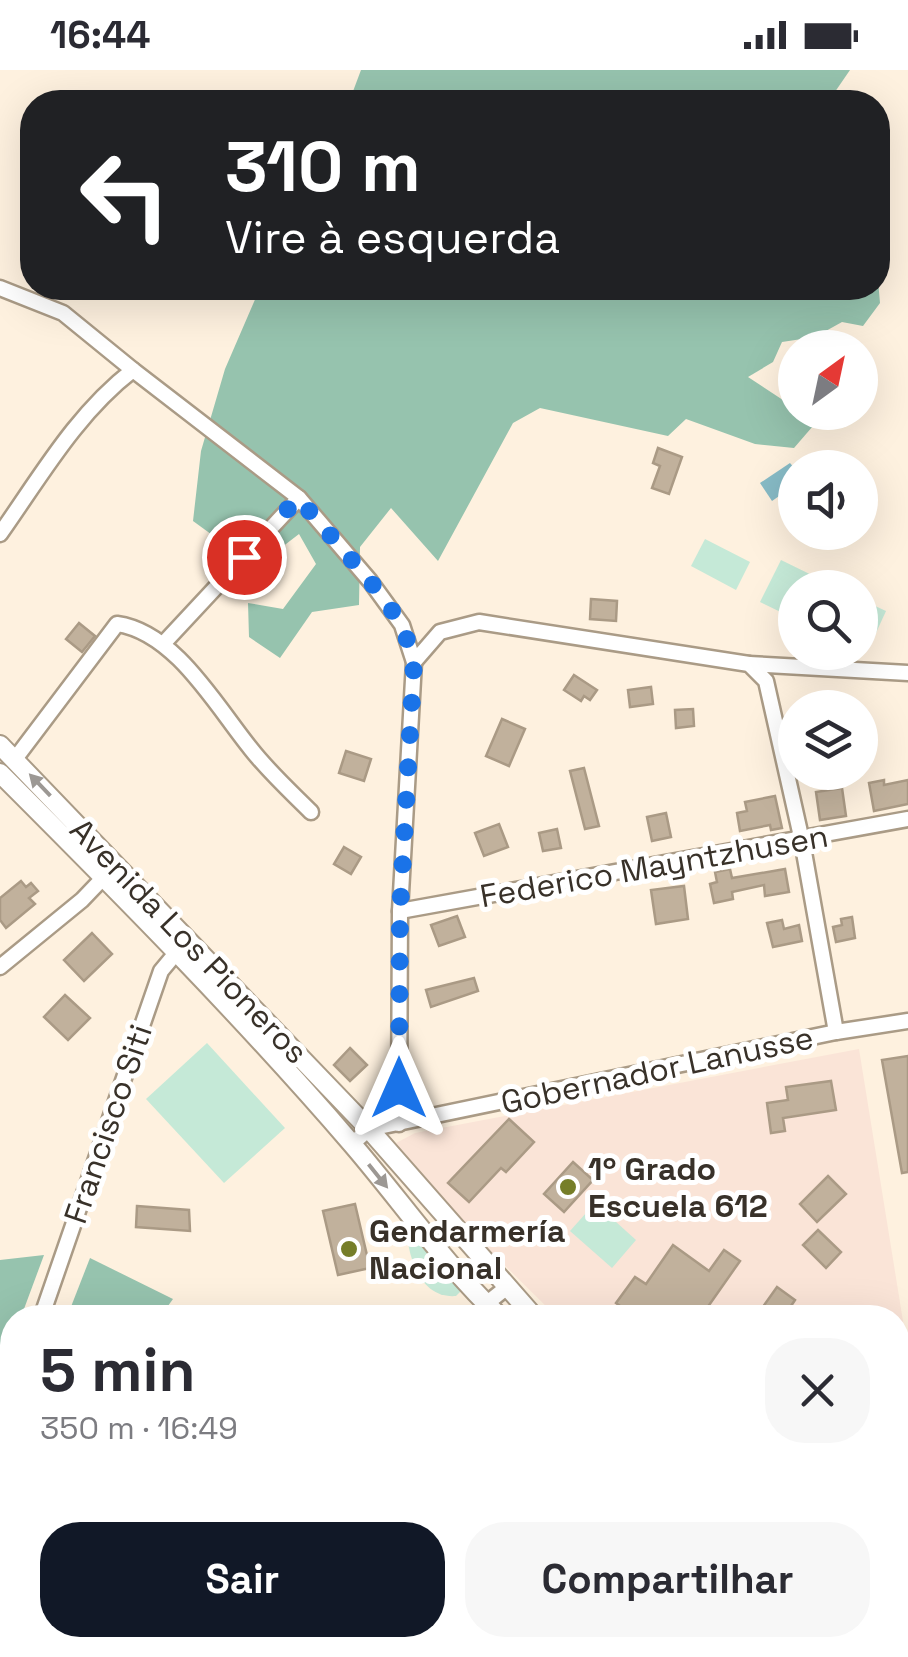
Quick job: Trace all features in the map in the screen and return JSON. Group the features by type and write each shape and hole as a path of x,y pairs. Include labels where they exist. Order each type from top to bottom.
{"main road":[{"name":"Avenida Los Pioneros","path":"0,745 182,945 483,1305"},
{"name":"Avenida Los Pioneros","path":"0,773 368,1129 522,1305"}],"street":[{"path":"30,300 63,313 298,498 402,624 414,662 400,911 399,1124"},
{"path":"0,534 69,434 112,386 133,370"},
{"path":"164,644 298,498"},
{"path":"414,662 440,632 479,622 749,664 908,673"},
{"path":"15,760 117,624 138,627 164,644 206,690 253,752 311,812"},
{"path":"749,664 766,681 802,840 836,1032"},
{"name":"Federico Mayntzhusen","path":"400,911 908,820"},
{"path":"0,967 104,877"},
{"name":"Francisco Siti","path":"45,1305 161,971 182,945"},
{"name":"Gobernador Lanusse","path":"368,1129 836,1032 908,1021"},
{"path":"352,1144 368,1129"},
{"path":"494,1305 506,1288"}],"shaded area":[{"path":"859,1049 900,1305 545,1305 479,1240 396,1143 415,1133"}],"green space":[{"path":"361,70 850,70 836,90 354,90"},
{"path":"255,300 880,300 863,326 842,322 828,330 778,330 778,351 773,362 748,377 778,397 778,430 810,430 794,448 755,444 686,419 668,436 540,408 513,423 438,561 391,508 360,547 359,605 312,612 280,658 249,637 248,603 283,609 316,564 299,534 260,564 193,521 201,451 225,369"},
{"path":"705,539 750,562 736,590 691,566"},
{"path":"781,560 801,570 778,570 778,611 760,602"},
{"path":"878,607 886,611 878,628"},
{"path":"207,1043 285,1128 224,1183 146,1099"},
{"path":"595,1203 636,1240 612,1268 570,1231"},
{"path":"406,1223 462,1290 456,1296 432,1290 417,1272"},
{"path":"44,1255 25,1305 0,1305 0,1260"},
{"path":"90,1258 173,1299 169,1305 72,1305"}],"water":[{"path":"778,471 778,497 772,501 760,483"}],"building":[{"path":"658,448 682,457 669,494 652,488 660,466 653,463"},
{"path":"591,599 617,601 616,621 590,619"},
{"path":"79,623 95,636 82,652 66,639"},
{"path":"574,675 597,690 590,700 584,696 581,701 564,690"},
{"path":"651,687 653,704 630,707 628,690"},
{"path":"693,709 694,726 676,728 675,710"},
{"path":"502,719 525,729 509,766 486,756"},
{"path":"346,751 371,759 364,781 339,773"},
{"path":"584,768 599,826 585,829 570,771"},
{"path":"884,780 884,785 908,780 908,804 874,811 870,790 878,790 878,781"},
{"path":"842,790 846,816 820,820 816,792"},
{"path":"775,796 782,828 771,830 770,825 740,831 737,813 747,811 745,802"},
{"path":"666,813 671,837 652,841 647,817"},
{"path":"499,824 508,847 484,856 475,833"},
{"path":"557,829 561,848 543,851 539,833"},
{"path":"344,847 361,857 351,874 334,864"},
{"path":"730,869 732,878 785,869 789,892 765,896 764,885 732,892 733,899 714,903 710,884 717,882 715,872"},
{"path":"21,881 26,887 31,883 38,891 29,898 35,904 6,928 0,920 0,898"},
{"path":"684,886 688,919 656,924 651,890"},
{"path":"457,916 465,937 439,946 431,925"},
{"path":"852,917 855,938 836,942 833,927 842,925 841,919"},
{"path":"782,920 784,929 799,925 802,941 773,947 767,923"},
{"path":"92,933 112,954 84,981 64,960"},
{"path":"474,978 478,991 431,1007 426,990"},
{"path":"65,995 90,1018 68,1040 44,1017"},
{"path":"350,1048 367,1065 350,1081 334,1065"},
{"path":"908,1056 908,1172 902,1173 882,1060"},
{"path":"831,1081 836,1110 783,1118 785,1131 771,1133 767,1103 788,1100 786,1087"},
{"path":"509,1119 534,1142 506,1172 501,1168 469,1202 448,1183"},
{"name":"1º Grado Escuela 612","path":"573,1162 593,1180 564,1212 544,1194"},
{"path":"828,1176 846,1194 817,1222 800,1204"},
{"path":"355,1204 370,1268 338,1275 323,1211"},
{"path":"137,1206 189,1210 190,1231 136,1227"},
{"path":"818,1230 841,1252 826,1268 803,1245"},
{"path":"673,1245 709,1271 724,1250 740,1261 709,1305 616,1303 635,1277 646,1284"},
{"path":"777,1287 795,1300 792,1305 764,1305"}],"place":[{"name":"1º Grado Escuela 612","path":"568,1187"},
{"name":"Gendarmería Nacional","path":"349,1249"}],"route":[{"path":"244,557 298,498 402,624 414,662 400,911 399,1088"}]}
